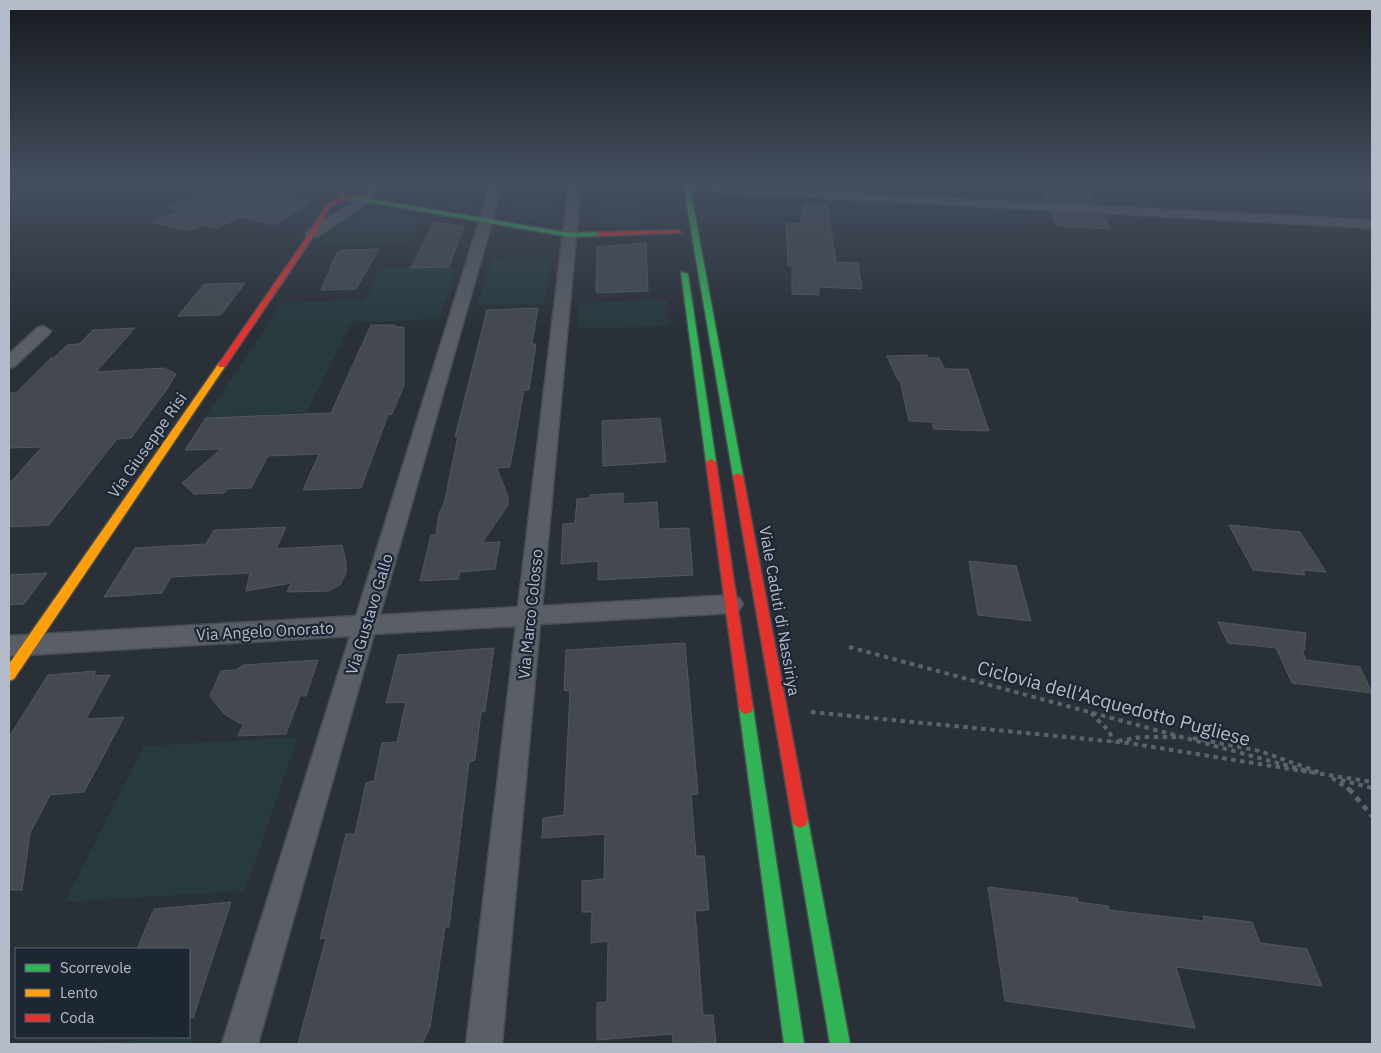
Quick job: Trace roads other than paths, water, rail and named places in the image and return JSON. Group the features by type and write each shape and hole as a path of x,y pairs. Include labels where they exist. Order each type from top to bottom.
{"main road":[{"path":"552,232 570,235 678,233"},
{"name":"Viale Caduti di Nassiriya","path":"694,232 840,1044"},
{"name":"Via Giuseppe Risi","path":"9,675 19,645 312,234"},
{"path":"682,262 794,1044"}],"street":[{"name":"Via Gustavo Gallo","path":"240,1044 481,232"},
{"name":"Via Marco Colosso","path":"484,1044 570,235"},
{"path":"9,363 43,331"},
{"name":"Via Angelo Onorato","path":"19,645 731,604"}]}
